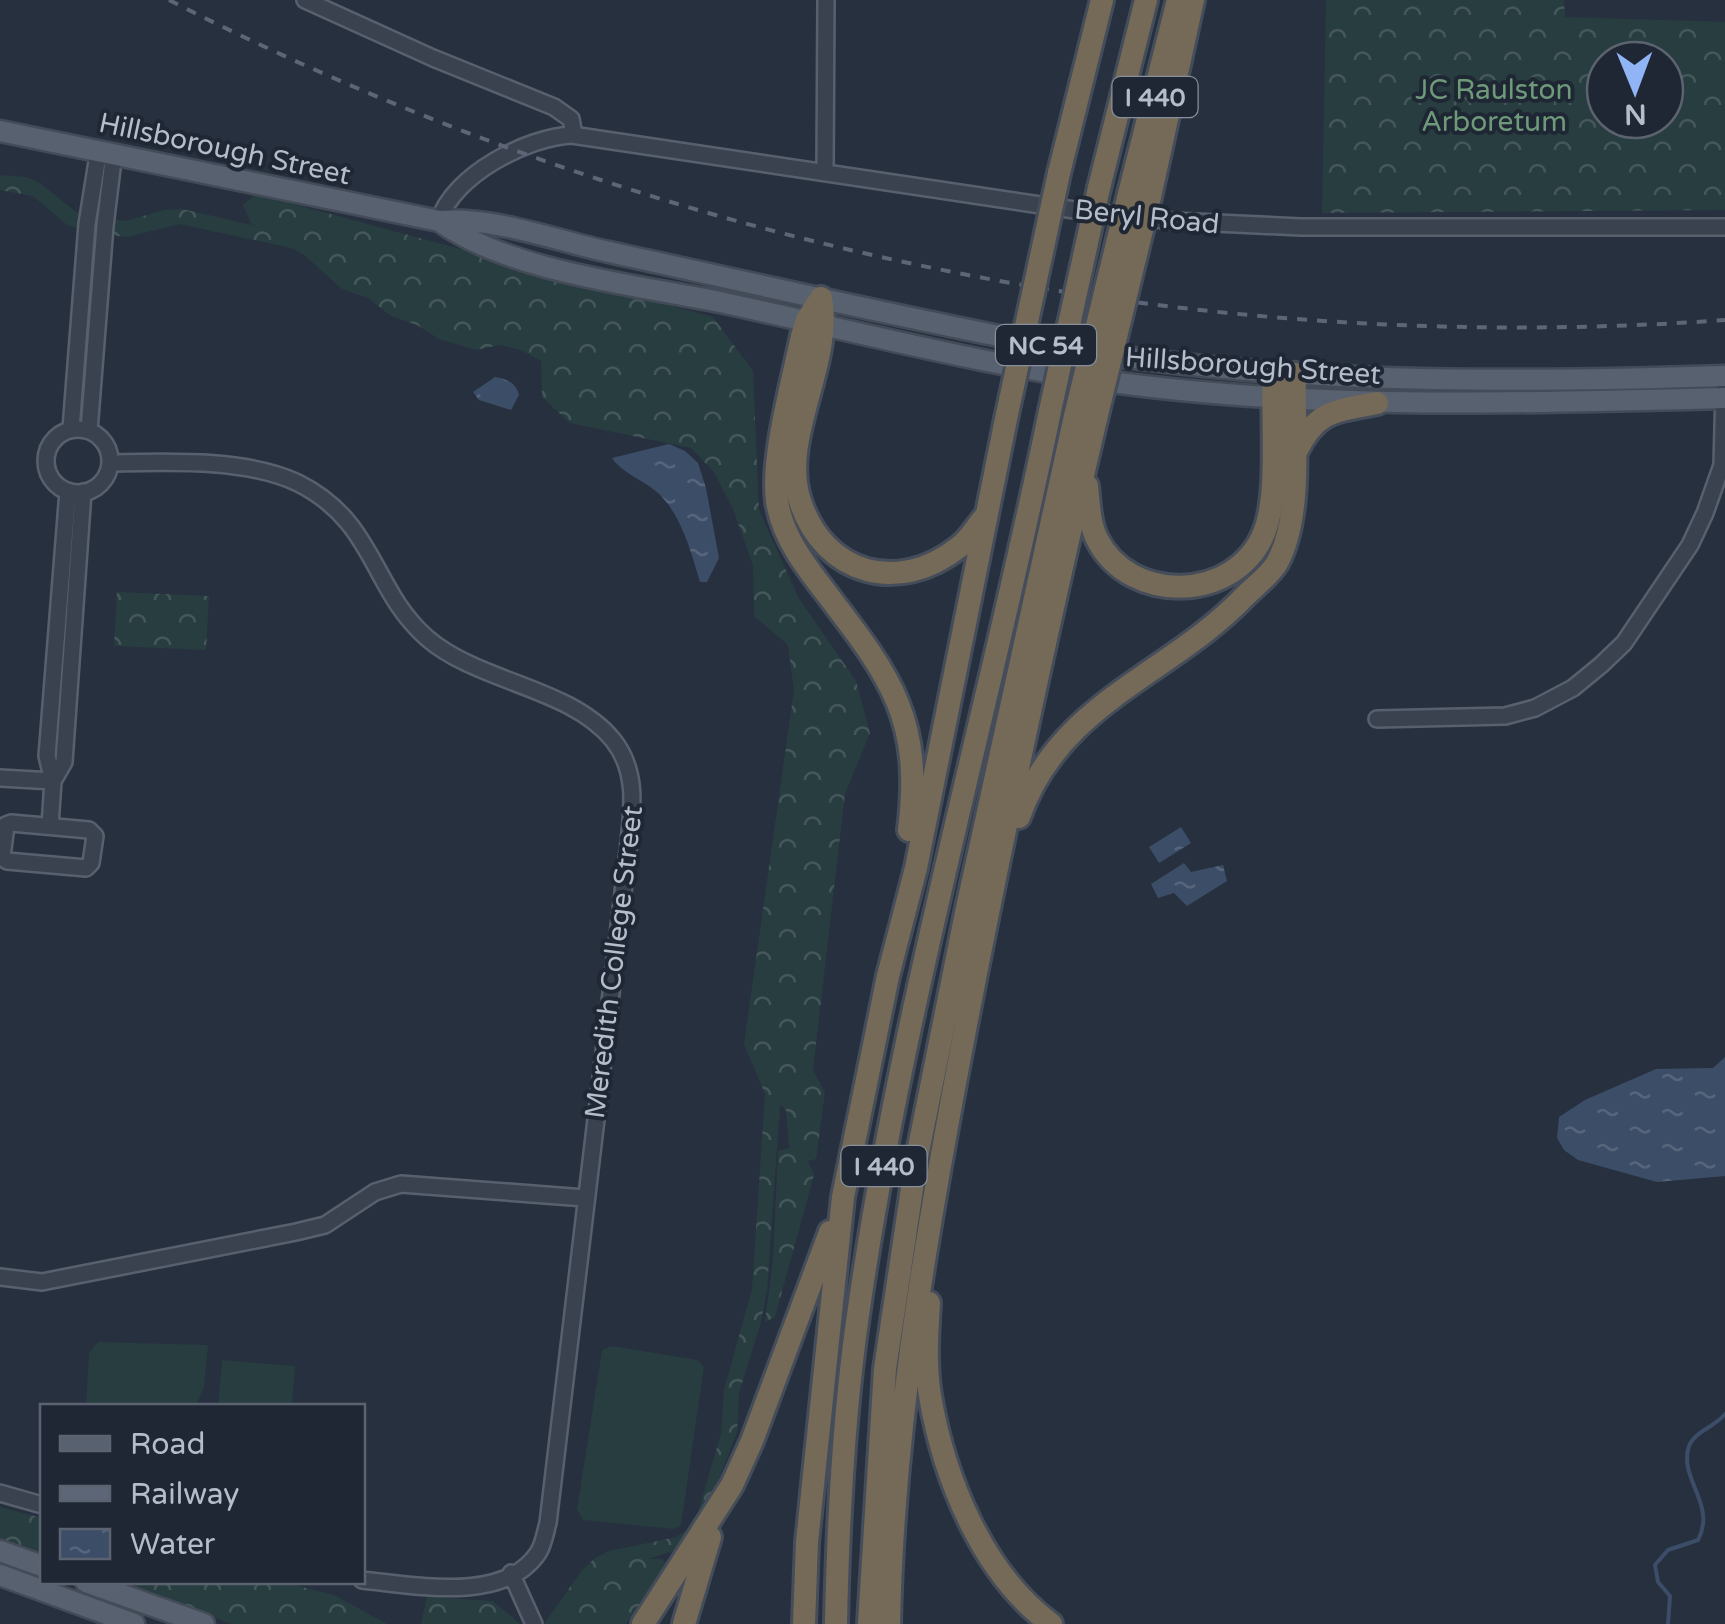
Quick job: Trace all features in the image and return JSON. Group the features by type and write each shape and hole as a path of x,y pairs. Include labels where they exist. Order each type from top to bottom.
{"highway":[{"path":"804,1624 806,1542 843,1197 888,976 916,868 1006,420 1102,0"},
{"name":"I 440","path":"836,1624 846,1417 856,1323 913,1017 1099,188 1146,0"},
{"name":"I 440","path":"868,1624 885,1369 916,1162 971,889 1140,195 1178,0"},
{"path":"1140,195 1193,0"},
{"path":"821,298 795,467 800,500 816,537 845,562 866,570 921,570 961,546 989,511"},
{"path":"816,323 780,453 777,501 787,534 889,680 904,718 914,785 888,976"},
{"path":"1086,417 1085,468 1090,516 1098,540 1124,571 1166,587 1192,588 1217,581 1248,558 1264,532 1272,493 1284,373"},
{"path":"1283,399 1297,450"},
{"path":"992,896 1025,800 1067,734 1227,615 1276,564 1289,525 1297,450 1310,425 1341,410 1377,402"},
{"path":"889,1624 908,1360 917,1292 992,896 1085,468"},
{"path":"643,1624 718,1510 752,1441 843,1197"},
{"path":"932,1220 927,1350 930,1394 939,1434 958,1497 997,1566 1043,1619"},
{"path":"684,1624 718,1510"}],"main road":[{"name":"Hillsborough Street","path":"0,131 439,220 469,218 1041,344 1164,362 1284,373 1724,387"},
{"name":"Hillsborough Street","path":"439,220 465,240 556,268 1076,376 1283,399 1377,402 1520,404 1724,387"},
{"path":"0,1550 40,1565"},
{"path":"0,1575 134,1624"},
{"path":"92,1584 204,1624"}],"street":[{"path":"304,0 554,107 572,119 574,135"},
{"path":"825,171 826,0"},
{"name":"Beryl Road","path":"439,220 448,203 498,158 537,140 574,135 1081,211 1225,224 1725,227"},
{"path":"89,430 84,383 88,224 107,150"},
{"path":"71,429 84,383"},
{"path":"1378,719 1505,716 1535,708 1574,688 1624,643 1690,545 1706,513 1722,466 1724,387"},
{"path":"71,429 89,430 105,444 110,463 101,482 75,492 50,478 46,458 54,439 71,429"},
{"name":"Meredith College Street","path":"110,463 160,462 244,469 266,472 309,490 339,511 354,528 400,610 428,639 462,661 583,714 612,739 630,776 633,804 548,1524 541,1550 511,1574"},
{"path":"50,826 53,781 47,756 60,590 75,492"},
{"path":"53,781 64,762 78,591 75,492"},
{"path":"60,590 78,591"},
{"path":"0,778 53,781"},
{"path":"6,826 50,826 89,830 95,836 92,863 86,868 13,863 2,857 6,826"},
{"path":"0,1278 42,1282 296,1232 324,1225 375,1192 401,1184 585,1198"},
{"path":"0,1493 40,1504"},
{"path":"365,1580 466,1587 493,1584 511,1574 534,1624"}],"green space":[{"name":"JC Raulston Arboretum","path":"1326,0 1564,0 1565,17 1725,22 1725,210 1322,213"},
{"path":"0,175 26,177 40,183 89,218 126,221 182,209 252,225 243,205 256,194 713,317 753,371 759,510 798,597 856,681 870,733 845,794 813,1070 825,1092 816,1159 808,1161 814,1175 775,1317 765,1322 773,1261 778,1151 789,1148 786,1110 780,1105 767,1290 739,1393 737,1432 713,1495 680,1549 648,1559 662,1559 669,1566 626,1624 544,1624 595,1558 609,1551 677,1537 688,1529 698,1512 721,1434 724,1390 752,1289 765,1094 744,1044 794,690 788,645 754,616 753,565 733,509 714,472 691,448 570,423 542,397 541,361 521,350 499,345 476,350 439,339 417,325 391,316 368,298 342,289 291,248 180,224 127,237 87,233 66,224 33,196 0,190"},
{"path":"117,592 209,596 206,650 114,646"},
{"path":"98,1342 208,1345 204,1387 197,1404 86,1404 89,1353"},
{"path":"612,1346 698,1360 704,1367 681,1525 674,1529 583,1520 577,1509 602,1350"},
{"path":"222,1360 295,1366 292,1404 218,1404"},
{"path":"0,1507 40,1517 40,1554 0,1540"},
{"path":"120,1584 290,1584 334,1595 387,1624 232,1624"},
{"path":"427,1597 493,1601 520,1624 421,1624"}],"water":[{"path":"495,377 510,382 518,391 511,410 479,400 473,392"},
{"path":"669,444 698,463 706,488 719,558 707,582 700,582 684,534 666,502 612,458"},
{"path":"1181,827 1191,843 1159,863 1149,847"},
{"path":"1184,863 1191,872 1223,865 1227,881 1187,906 1174,893 1158,898 1151,884"},
{"path":"1725,1057 1725,1176 1657,1182 1578,1160 1564,1150 1557,1138 1559,1117 1585,1100 1656,1069 1713,1068"}],"waterway":[{"path":"1668,1624 1670,1596 1658,1582 1655,1565 1668,1550 1698,1540 1703,1515 1688,1470 1689,1446 1725,1414"}],"railway":[{"path":"169,0 351,86 539,159 730,219 925,266 1123,300 1323,321 1524,327 1725,320"}]}
